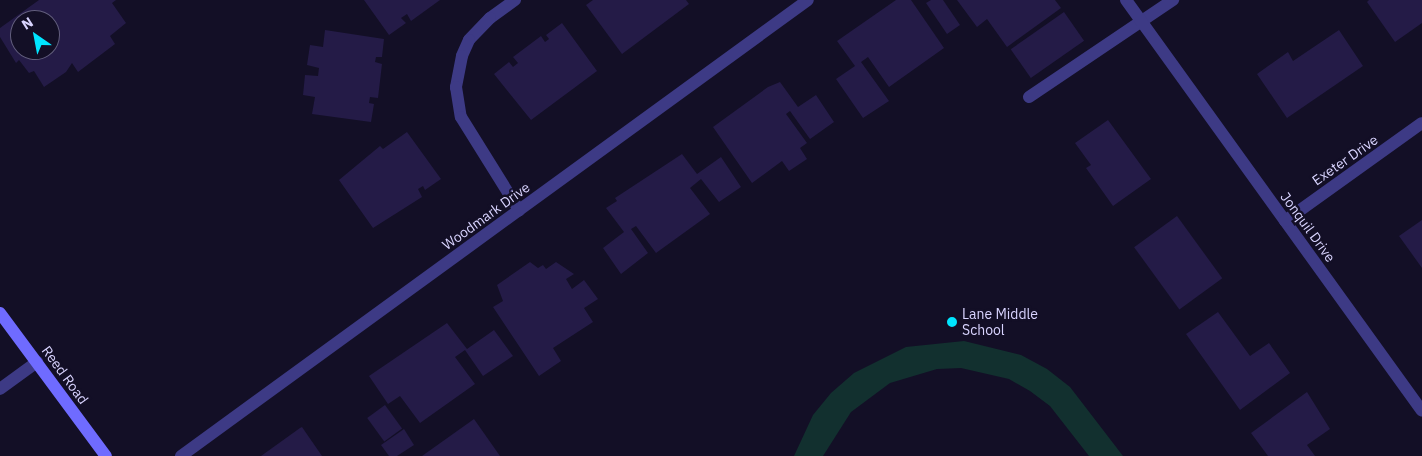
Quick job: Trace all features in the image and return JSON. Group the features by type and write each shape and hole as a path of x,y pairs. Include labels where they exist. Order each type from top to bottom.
{"main road":[{"name":"Reed Road","path":"0,312 106,456"}],"street":[{"path":"515,0 490,18 469,40 462,56 456,87 461,117 519,210"},
{"name":"Woodmark Drive","path":"181,456 808,0"},
{"name":"Jonquil Drive","path":"1126,0 1422,411"},
{"path":"1029,97 1174,0"},
{"name":"Exeter Drive","path":"1285,221 1422,123"},
{"path":"0,389 37,362"}],"green space":[{"path":"964,341 1021,355 1047,369 1070,387 1123,456 1089,456 1050,406 1030,391 1009,379 961,368 937,369 890,383 851,412 823,456 794,456 813,415 831,393 854,373 906,347"}],"building":[{"path":"39,0 116,0 112,3 126,23 110,36 115,44 78,72 72,63 66,72 44,87 34,71 29,73 19,60 60,60 60,10 25,10"},
{"path":"364,0 440,0 411,21 407,14 401,18 406,23 389,35"},
{"path":"593,0 686,0 689,4 622,54 586,5"},
{"path":"896,0 911,0 944,48 889,87 868,57 861,62 889,101 863,118 836,79 855,66 837,41"},
{"path":"931,0 943,0 960,25 947,34 926,3"},
{"path":"957,0 1055,0 1061,8 1007,47 987,19 977,27"},
{"path":"1369,0 1422,0 1422,23 1395,42 1367,2"},
{"path":"1064,12 1084,41 1031,78 1011,49"},
{"path":"10,21 10,53 0,37 0,28"},
{"path":"562,23 597,71 531,120 494,74 509,62 513,67 518,63 513,57 541,36 545,42 549,39 546,35"},
{"path":"325,30 384,39 382,57 376,57 375,62 382,64 378,98 370,97 369,103 374,104 371,122 312,114 315,97 303,95 305,75 318,76 319,68 307,65 310,45 323,47"},
{"path":"1339,30 1363,66 1287,118 1257,74 1288,52 1293,61"},
{"path":"780,82 798,107 816,95 834,122 810,139 790,111 786,114 807,143 800,148 807,159 789,171 782,161 752,183 713,127 768,87"},
{"path":"1108,120 1151,179 1113,206 1086,168 1091,165 1075,143"},
{"path":"407,132 441,179 425,190 423,186 418,189 422,197 373,228 339,180 380,146 383,149"},
{"path":"682,154 697,174 721,157 741,187 719,202 701,179 690,188 710,214 656,253 636,226 631,229 648,253 621,274 603,248 624,232 606,208 617,201 615,198"},
{"path":"1177,216 1222,278 1179,309 1134,247"},
{"path":"1422,220 1422,268 1399,236"},
{"path":"530,262 538,268 543,265 546,269 556,262 574,274 566,279 572,289 584,280 598,299 584,308 593,322 553,348 561,361 539,376 493,307 503,301 497,285"},
{"path":"1218,312 1250,356 1269,343 1290,373 1240,410 1186,334"},
{"path":"447,323 467,349 494,330 513,356 483,376 465,350 455,357 475,384 420,423 400,396 388,404 369,376"},
{"path":"1307,392 1330,429 1307,445 1315,456 1268,456 1251,433"},
{"path":"385,405 402,428 384,441 367,418"},
{"path":"474,419 500,456 422,456"},
{"path":"302,427 322,456 261,456 300,428"},
{"path":"404,429 414,445 397,456 389,456 381,445"}],"place":[{"name":"Lane Middle School","path":"952,322"}]}
